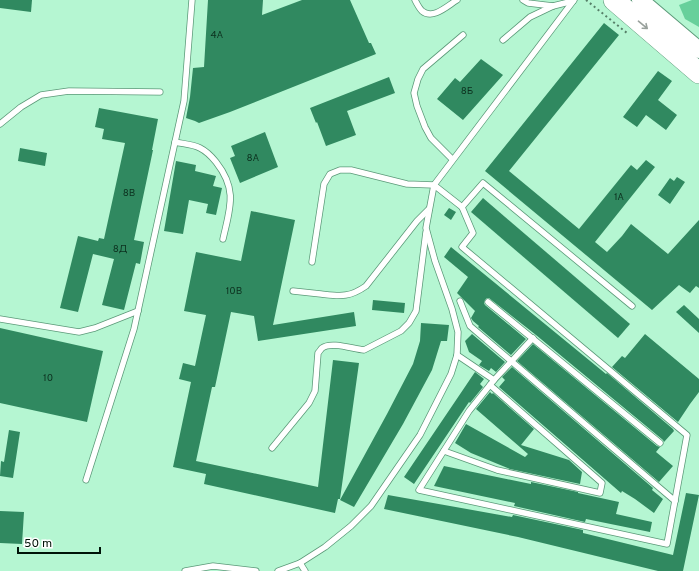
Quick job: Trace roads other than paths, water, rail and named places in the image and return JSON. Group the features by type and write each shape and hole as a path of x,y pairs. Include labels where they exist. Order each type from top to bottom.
{"highway":[{"path":"614,0 699,73"}],"main road":[{"path":"640,0 699,50"}],"lane":[{"path":"86,480 134,329 138,311 184,101 192,0"},
{"path":"415,0 420,10 430,14 442,10 457,0"},
{"path":"522,0 553,6"},
{"path":"503,40 530,17 553,6 573,0"},
{"path":"272,448 309,403 315,391 318,353 321,349 332,345 364,350 401,331 409,323 416,311 426,228 434,185 452,159 573,0"},
{"path":"452,159 431,138 417,106 414,93 423,69 463,34"},
{"path":"0,124 21,107 41,95 69,90 160,92"},
{"path":"175,142 199,147 205,151 223,171 229,187 231,201 223,239"},
{"path":"312,262 324,184 330,174 340,170 351,170 406,184 434,185 462,207 473,233 462,247 688,435 667,544 419,490 469,411 494,380 533,338"},
{"path":"462,207 483,182 632,306"},
{"path":"293,291 341,296 350,295 359,291 366,286 417,221 429,209"},
{"path":"278,571 300,563 325,547 351,526 371,506 420,435 451,374 457,355 458,332 426,228"},
{"path":"460,301 470,326 675,501"},
{"path":"488,302 660,443"},
{"path":"0,319 79,332 95,328 138,311"},
{"path":"457,355 494,380"},
{"path":"444,451 497,470 600,493 602,483 490,385"},
{"path":"300,563 305,571"},
{"path":"185,571 213,566 256,571"}]}
